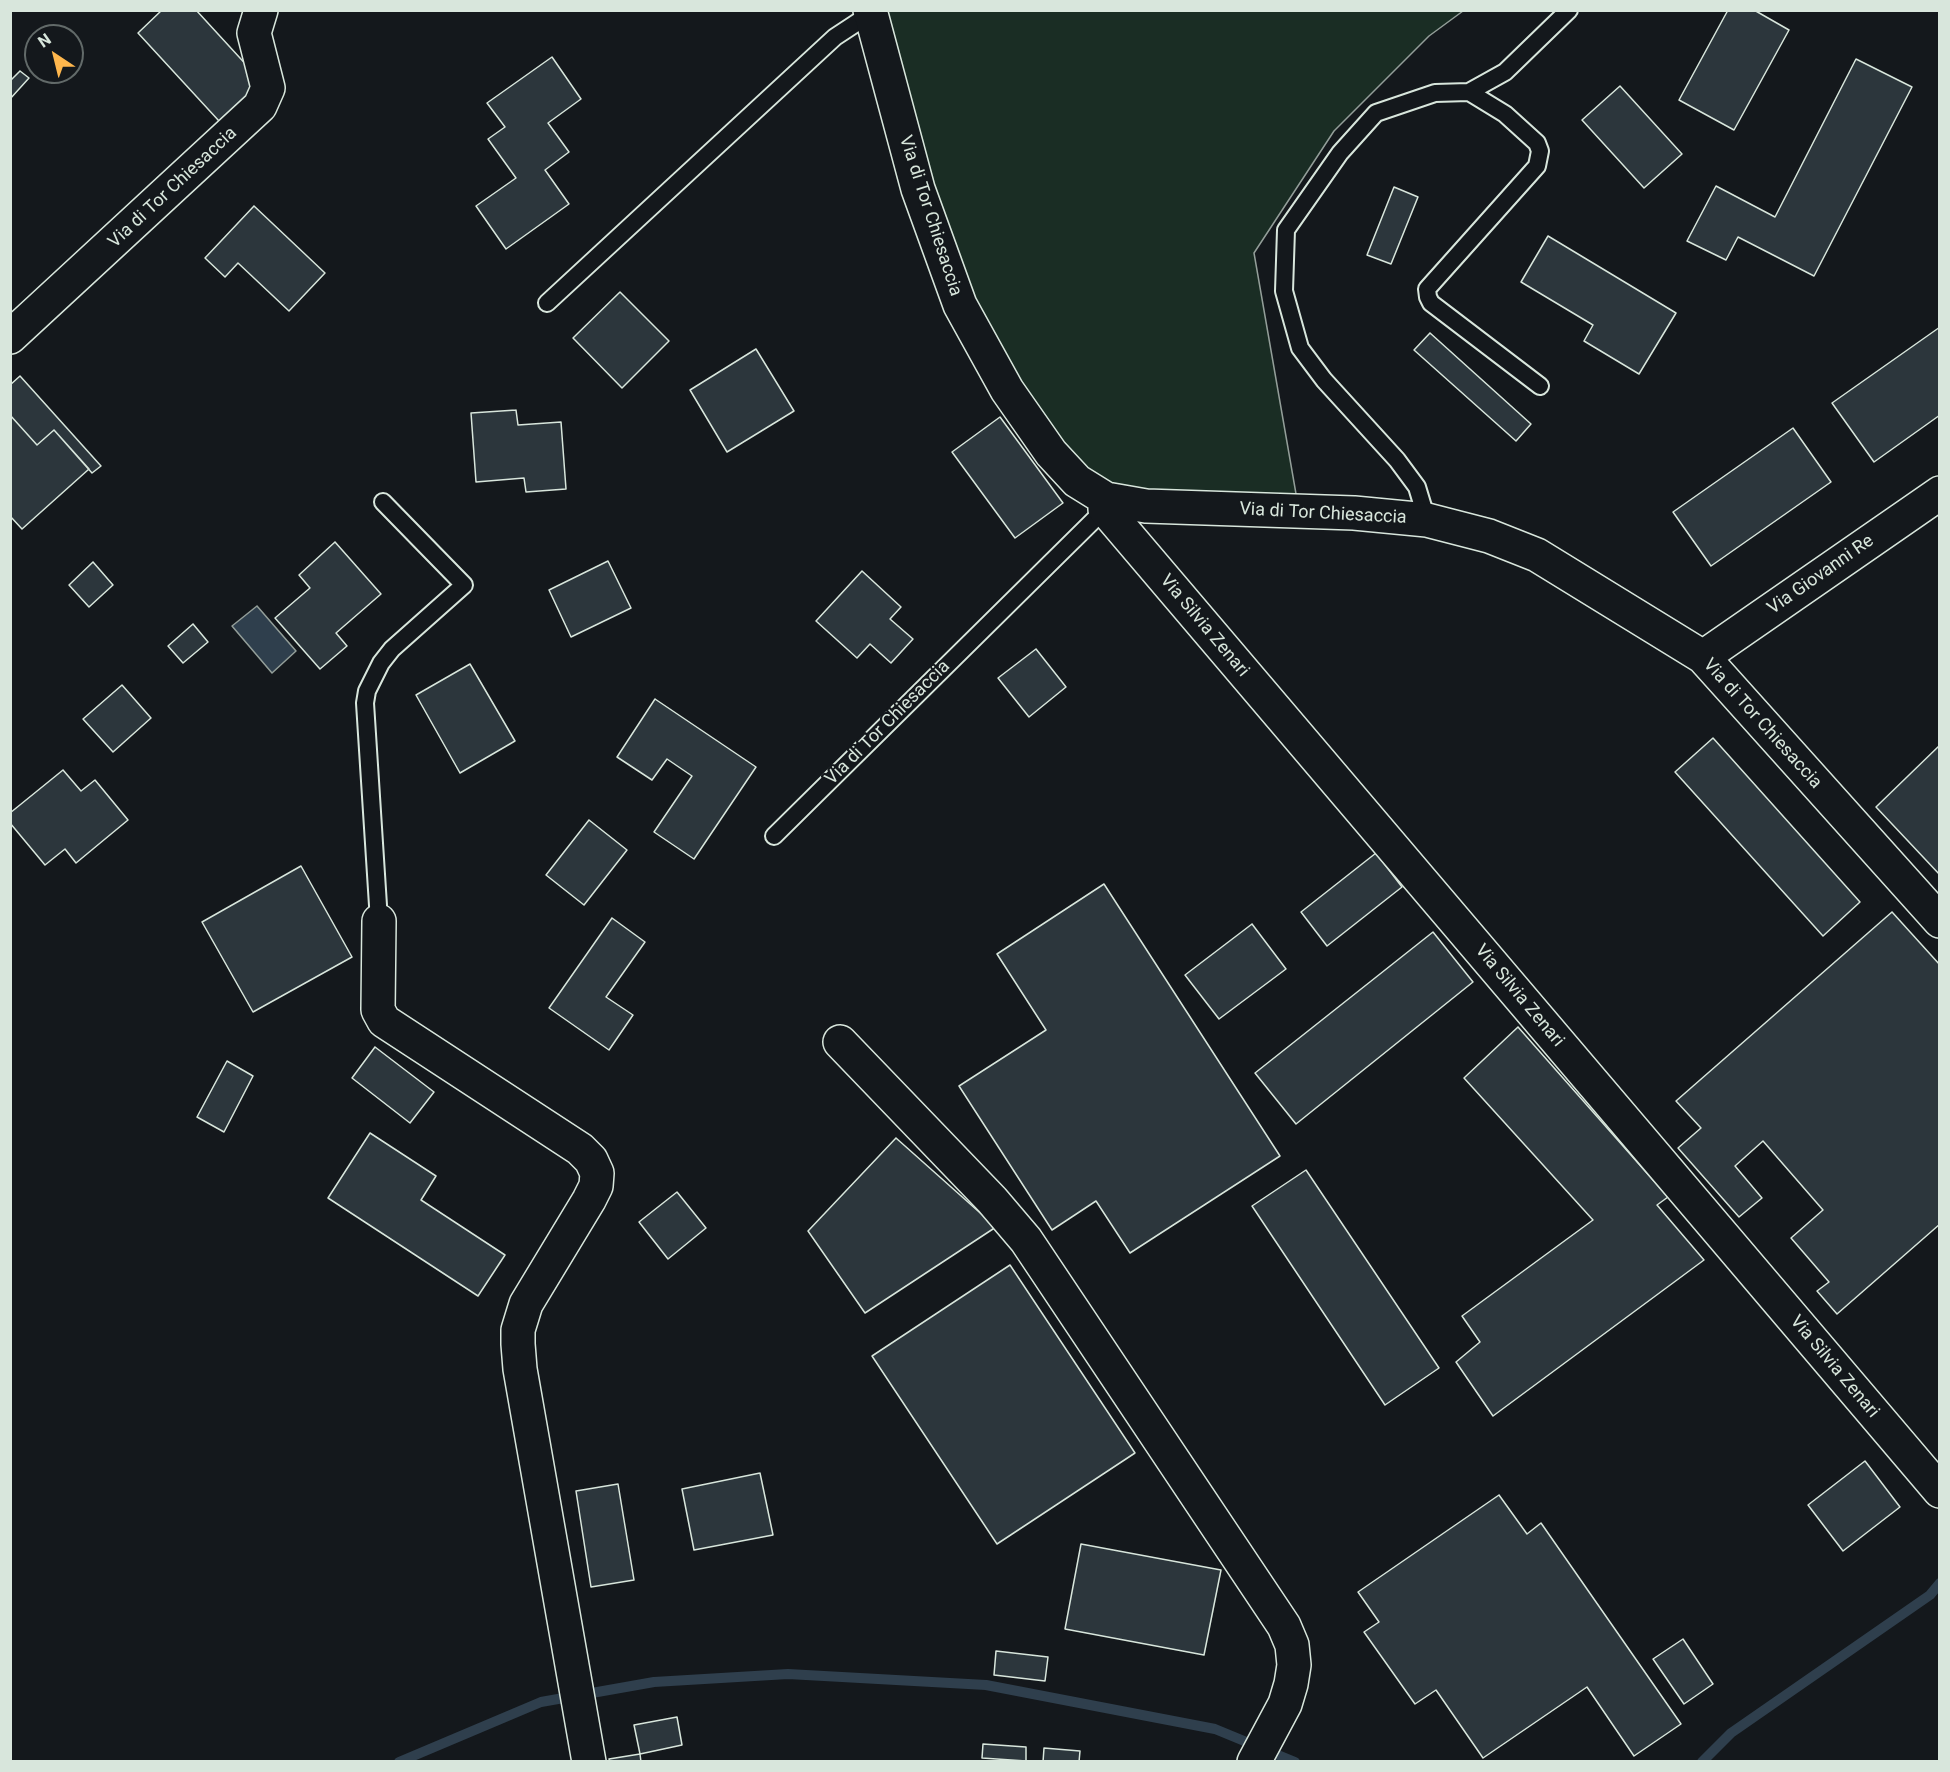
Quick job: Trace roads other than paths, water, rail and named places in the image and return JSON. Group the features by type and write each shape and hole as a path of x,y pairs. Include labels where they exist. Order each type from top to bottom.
{"street":[{"name":"Via di Tor Chiesaccia","path":"10,337 260,106 268,88 254,33 257,15 261,10"},
{"name":"Via di Tor Chiesaccia","path":"870,12 918,189 960,305 1007,390 1051,453 1077,481 1106,504 1354,513 1427,520 1489,536 1537,555 1703,657 1940,921"},
{"name":"Via Giovanni Re","path":"1703,657 1940,494"},
{"name":"Via Silvia Zenari","path":"1106,504 1940,1491"},
{"path":"379,921 378,1010 384,1021 580,1149 595,1168 597,1179 592,1194 526,1304 518,1344 520,1368 589,1761"},
{"path":"840,1042 993,1200 1026,1240 1267,1597 1284,1626 1292,1645 1294,1665 1285,1704 1254,1761"}],"lane":[{"path":"1427,520 1417,487 1324,380 1300,348 1284,291 1286,230 1340,153 1376,113 1435,93 1469,92 1505,72 1569,10"},
{"name":"Via di Tor Chiesaccia","path":"547,303 835,37 870,12"},
{"path":"1469,92 1505,114 1537,143 1540,151 1537,166 1427,289 1428,297 1431,303 1540,386"},
{"path":"379,921 365,704 368,691 381,663 392,649 464,585 384,502"},
{"name":"Via di Tor Chiesaccia","path":"774,836 1106,504"}],"water":[{"path":"257,606 296,651 272,673 232,626"}],"waterway":[{"path":"1702,1762 1731,1733 1930,1595 1940,1583"},
{"path":"399,1762 541,1702 654,1682 788,1674 986,1685 1215,1729 1295,1762"}]}
